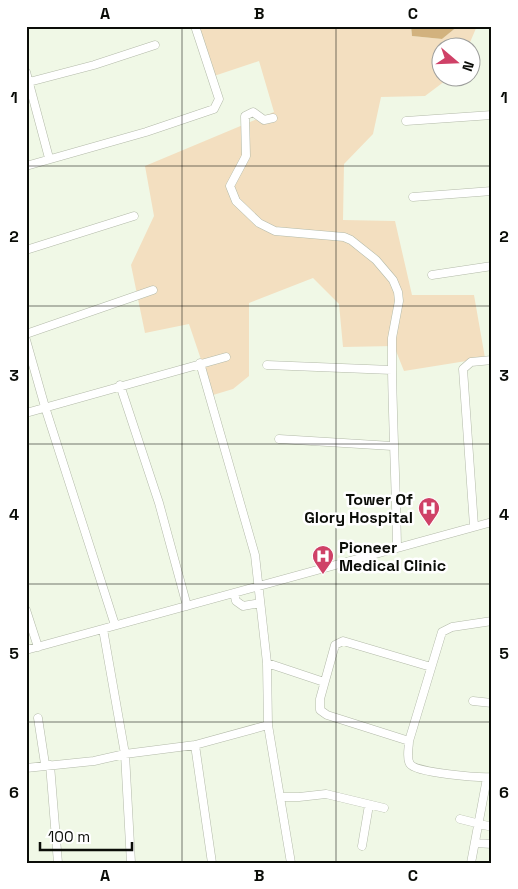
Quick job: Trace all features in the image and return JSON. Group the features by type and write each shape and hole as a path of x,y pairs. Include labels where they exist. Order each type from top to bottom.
{"street":[{"path":"26,166 146,132 214,109 219,99 195,26"},
{"path":"29,82 94,65 154,46"},
{"path":"26,72 49,158"},
{"path":"273,118 264,120 253,112 246,116 246,156 232,181 233,197 245,211 264,227 275,231 344,237 350,240 376,260 393,280 398,292 399,300 392,338 392,446 396,490 397,547"},
{"path":"406,121 492,115"},
{"path":"413,197 492,191"},
{"path":"26,250 134,216"},
{"path":"432,275 492,266"},
{"path":"26,334 153,290"},
{"path":"26,340 45,407 115,625"},
{"path":"26,413 120,385 226,357"},
{"path":"474,526 463,369 471,362 492,360"},
{"path":"200,363 255,555 267,663 268,725 282,797 290,863"},
{"path":"267,365 392,370"},
{"path":"120,385 159,503 187,606"},
{"path":"279,438 392,446"},
{"path":"26,650 492,522"},
{"path":"234,593 236,602 243,606 260,603"},
{"path":"26,610 38,647"},
{"path":"471,863 489,777 436,773 413,767 409,762 409,741 442,632 452,627 492,621"},
{"path":"103,629 125,754 131,863"},
{"path":"409,741 323,714 319,707 324,682 335,646 341,641 431,667"},
{"path":"267,663 324,682"},
{"path":"473,701 492,704"},
{"path":"38,718 45,764 50,765"},
{"path":"26,768 94,761 125,754 195,745 268,725"},
{"path":"195,745 212,863"},
{"path":"50,765 58,863"},
{"path":"282,797 326,794 384,808"},
{"path":"362,846 369,805"},
{"path":"460,819 492,827"},
{"path":"475,843 492,844"}],"shaded area":[{"path":"192,26 411,26 412,36 432,38 430,38 430,88 436,88 425,96 381,97 373,134 344,164 343,220 395,221 412,295 474,295 485,358 404,371 394,346 343,347 339,304 313,278 249,303 249,376 233,389 213,395 189,324 145,333 131,265 154,216 145,166 274,112 259,61 214,76"},
{"path":"411,26 458,26 443,38 412,36"},
{"path":"458,26 477,26 472,38 443,38"}],"place":[{"name":"Tower Of Glory Hospital","path":"429,527"},
{"name":"Pioneer Medical Clinic","path":"323,575"}]}
